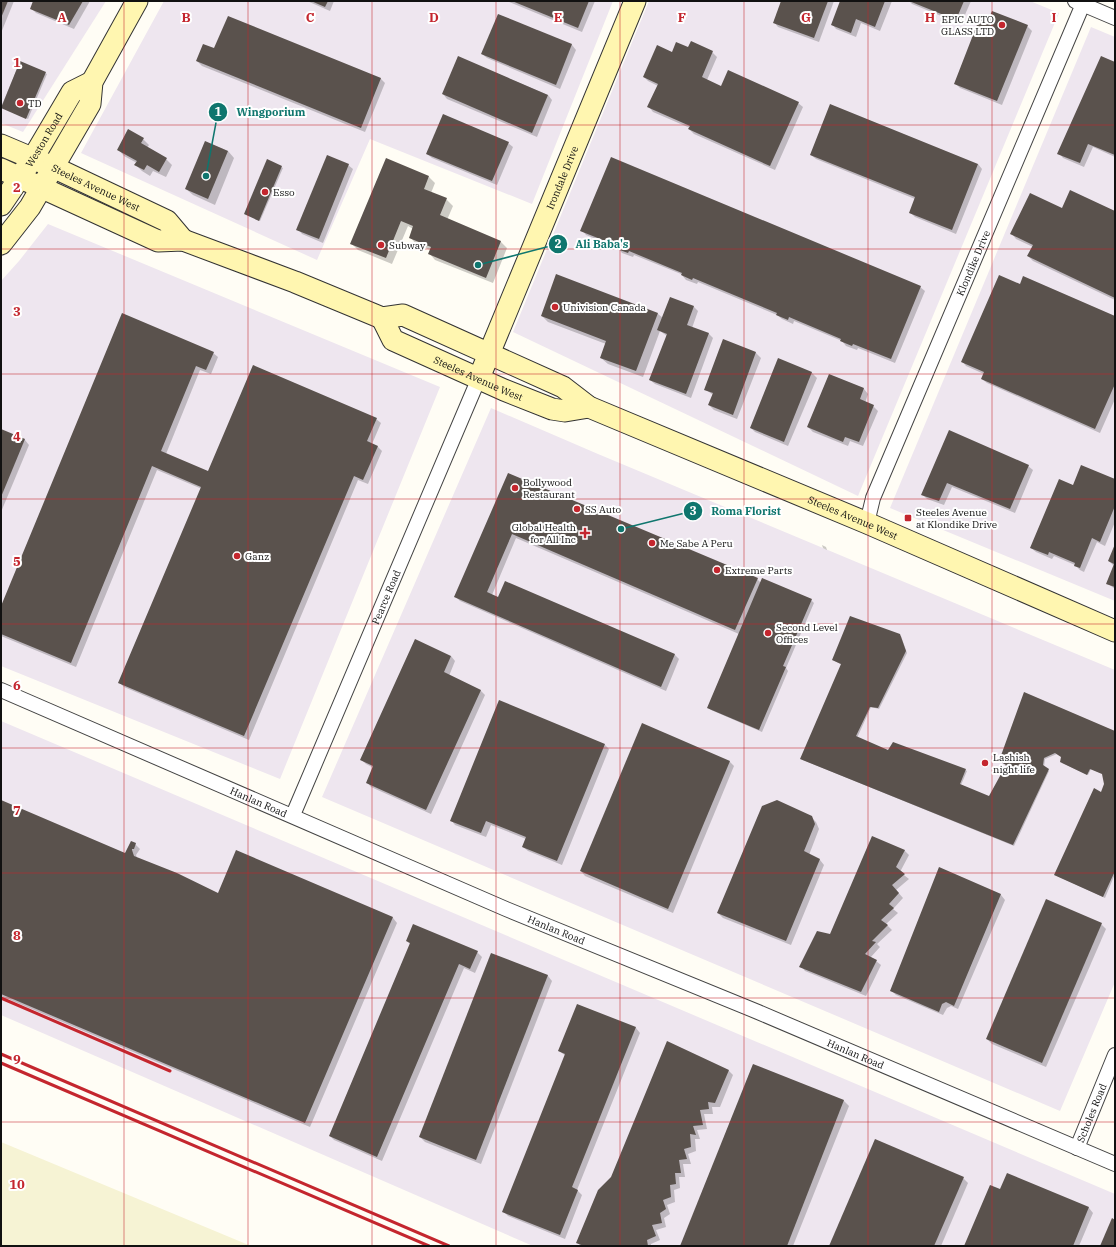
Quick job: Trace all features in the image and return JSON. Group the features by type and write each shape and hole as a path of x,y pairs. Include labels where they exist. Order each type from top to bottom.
{"main road":[{"path":"1,244 30,207 90,104 92,82 137,1"},
{"name":"Irondale Drive","path":"479,378 635,1"},
{"name":"Weston Road","path":"1,205 33,158 72,92 92,82"},
{"name":"Steeles Avenue West","path":"1,145 53,167 167,221 183,240"},
{"name":"Steeles Avenue West","path":"1,168 158,241 183,240 294,282 382,318 403,315 563,387 589,407 867,523 1115,631"},
{"name":"Steeles Avenue West","path":"382,318 393,340 552,410 565,411 589,407"}],"street":[{"path":"1079,3 1115,18"},
{"name":"Klondike Drive","path":"867,523 873,498 1079,3"},
{"name":"Pearce Road","path":"293,816 479,378"},
{"name":"Hanlan Road","path":"1,690 506,909 754,1010 1115,1164"},
{"name":"Scholes Road","path":"1077,1148 1115,1055"}],"shaded area":[{"path":"1,1 106,1 23,132 1,123"},
{"path":"164,1 613,1 532,204 370,139 317,260 81,153"},
{"path":"649,1 1030,1 1059,13 858,496 513,332"},
{"path":"1091,27 1115,37 1115,601 890,508"},
{"path":"48,224 440,387 280,779 1,666 1,281"},
{"path":"491,408 1115,670 1115,982 1060,1111 322,797"},
{"path":"1,721 1115,1194 1115,1246 533,1246 1,1015"},
{"path":"1,1142 251,1246 1,1246"}],"building":[{"path":"1,1 8,1 1,18"},
{"path":"33,1 83,1 69,25 30,9"},
{"path":"311,1 328,1 325,7"},
{"path":"512,1 589,1 578,28"},
{"path":"781,1 828,1 814,38 773,23"},
{"path":"840,1 885,1 875,27 856,19 851,33 831,25"},
{"path":"909,1 964,1 956,20"},
{"path":"992,11 1028,25 997,101 954,84 980,17 988,20"},
{"path":"498,14 572,44 556,85 481,54"},
{"path":"228,16 381,78 361,128 196,61 203,44 214,48"},
{"path":"691,41 713,51 702,77 721,86 728,70 799,102 770,166 688,129 690,126 647,107 658,84 643,77 657,45 672,52 676,42 688,47"},
{"path":"458,56 548,95 532,133 442,94"},
{"path":"1101,56 1115,62 1115,155 1088,144 1080,163 1057,154"},
{"path":"20,61 46,72 26,119 1,108"},
{"path":"830,104 978,164 952,230 909,213 915,197 810,155"},
{"path":"443,114 509,142 492,181 426,154"},
{"path":"128,129 144,138 141,143 167,158 159,172 147,165 144,170 134,165 137,161 117,150"},
{"path":"205,141 228,151 208,199 185,189"},
{"path":"327,155 349,164 319,239 296,230"},
{"path":"611,157 921,286 891,359 853,344 852,346 840,341 841,339 789,317 788,320 776,315 777,313 693,278 692,280 681,275 682,273 629,251 628,253 617,249 618,246 580,231"},
{"path":"386,158 429,176 424,189 447,198 440,215 501,241 486,278 428,254 431,247 409,238 413,226 401,221 386,258 350,244"},
{"path":"267,159 282,166 259,221 244,214"},
{"path":"1070,190 1115,211 1115,298 1027,256 1033,245 1010,234 1030,193 1062,208"},
{"path":"556,274 658,313 636,371 600,358 606,341 541,316"},
{"path":"999,275 1020,284 1023,276 1115,316 1115,384 1095,429 981,379 984,372 961,362"},
{"path":"670,297 694,306 687,325 709,333 686,394 649,380 667,334 657,330"},
{"path":"122,313 214,352 206,370 196,366 161,451 208,471 253,365 377,418 367,441 378,446 363,480 354,476 244,736 118,683 201,487 152,466 71,663 1,634 1,606"},
{"path":"723,339 756,352 733,415 708,405 713,393 704,390"},
{"path":"778,358 812,372 784,442 750,428"},
{"path":"829,374 864,388 860,399 874,405 859,442 845,437 843,442 807,427"},
{"path":"1,429 25,439 1,497"},
{"path":"949,430 1029,465 1010,509 947,483 939,501 921,495"},
{"path":"1081,465 1115,479 1115,506 1100,542 1092,538 1080,568 1074,566 1075,563 1049,552 1048,555 1030,548 1059,479 1073,485"},
{"path":"508,473 758,578 735,630 512,534 487,592 498,597 505,581 675,654 661,687 454,597"},
{"path":"1115,544 1115,587 1106,584 1114,564 1108,561"},
{"name":"Second Level Offices","path":"762,578 812,599 783,666 786,667 759,730 707,708"},
{"path":"850,616 900,634 906,651 878,708 870,707 856,736 888,750 893,742 966,769 960,784 989,796 1006,765 999,761 1024,692 1115,731 1115,871 1103,897 1054,875 1094,788 1101,792 1104,784 1102,774 1090,769 1087,775 1060,762 1061,757 1055,753 1044,758 1043,765 1049,769 1013,845 800,759 841,664 832,660"},
{"path":"415,639 451,656 444,672 481,690 426,810 366,783 373,766 360,760"},
{"path":"499,700 605,744 557,861 522,847 526,837 486,821 481,833 450,821"},
{"path":"642,723 730,761 668,909 580,871"},
{"path":"1,800 125,853 131,841 136,843 134,849 132,849 134,856 177,873 218,893 236,850 393,917 305,1123 1,994"},
{"path":"777,800 812,816 815,824 804,851 820,859 786,941 717,913 762,806"},
{"path":"872,836 905,850 896,867 905,874 892,885 899,893 889,904 894,908 881,920 888,925 872,941 876,942 865,954 877,960 861,992 799,967 817,931 830,934"},
{"path":"939,867 1001,894 954,1006 946,1002 942,1004 939,1012 890,991"},
{"path":"1046,899 1102,923 1042,1063 986,1039"},
{"path":"413,924 478,951 470,969 459,964 377,1157 329,1136 410,943 406,941"},
{"path":"491,953 548,975 476,1160 419,1137"},
{"path":"577,1004 636,1027 572,1187 578,1190 560,1235 502,1212 565,1054 558,1051"},
{"path":"667,1041 729,1070 715,1103 708,1102 709,1109 700,1110 703,1125 693,1126 696,1135 690,1134 691,1147 684,1149 687,1159 679,1160 681,1173 675,1173 676,1184 670,1185 671,1197 663,1200 666,1209 660,1213 662,1223 652,1225 656,1236 647,1240 648,1246 584,1246 576,1243 598,1190 611,1177"},
{"path":"753,1064 844,1100 787,1246 680,1246"},
{"path":"875,1139 964,1177 934,1246 829,1246"},
{"path":"1007,1173 1089,1207 1073,1246 964,1246 990,1185 1000,1189"},
{"path":"1112,1218 1115,1220 1115,1246 1100,1246"}],"railway":[{"path":"1,998 170,1071"},
{"path":"1,1054 449,1246"},
{"path":"1,1063 429,1246"}],"place":[{"name":"EPIC AUTO GLASS LTD","path":"1002,25"},
{"name":"TD","path":"20,103"},
{"name":"Wingporium","path":"206,176"},
{"name":"Esso","path":"265,192"},
{"name":"Subway","path":"381,245"},
{"name":"Ali Baba's","path":"478,265"},
{"name":"Univision Canada","path":"555,307"},
{"name":"Bollywood Restaurant","path":"515,488"},
{"name":"SS Auto","path":"577,509"},
{"name":"Steeles Avenue at Klondike Drive","path":"908,518"},
{"name":"Roma Florist","path":"621,529"},
{"name":"Global Health for All Inc","path":"585,533"},
{"name":"Me Sabe A Peru","path":"652,543"},
{"name":"Ganz","path":"237,556"},
{"name":"Extreme Parts","path":"717,570"},
{"name":"Second Level Offices","path":"768,633"},
{"name":"Lashish night life","path":"985,763"}]}
